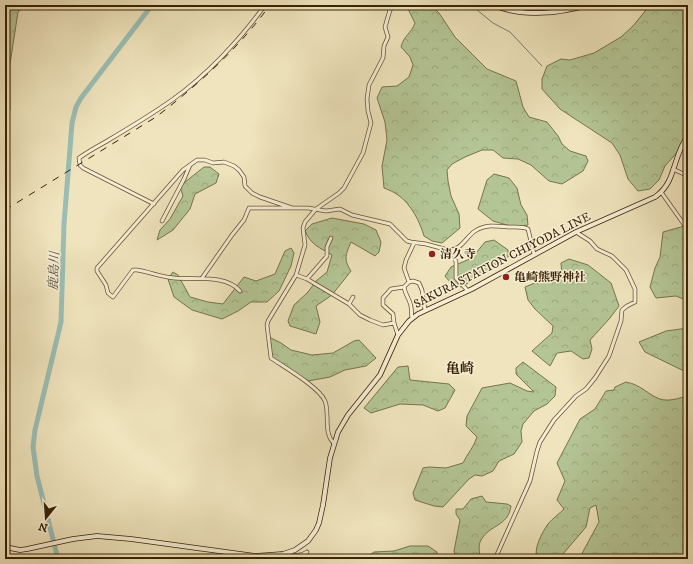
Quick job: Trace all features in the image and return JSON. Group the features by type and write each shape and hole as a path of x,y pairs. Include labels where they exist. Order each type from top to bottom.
{"main road":[{"path":"494,5 513,11 528,13 542,13 588,5"},
{"path":"661,192 668,184 679,150 688,136"},
{"name":"SAKURA STATION CHIYODA LINE","path":"5,547 20,550 89,536 106,536 248,557 286,554 302,546 308,541 319,523 328,470 338,432 348,414 380,375 398,335 412,318 425,310 468,291 576,232 652,198 661,192"}],"street":[{"path":"154,204 82,168 79,158 172,100 188,88 232,45 265,5"},
{"path":"334,443 329,438 325,401 309,383 271,358 267,325 296,275 305,245 305,222 316,209 344,188 363,153 371,123 367,99 369,85 383,58 384,46 388,37 385,27 390,10 394,5"},
{"path":"513,11 514,5"},
{"path":"240,292 236,286 213,279 173,278 133,270 113,297 108,293 106,284 97,271 183,170 197,160 205,160 213,163 224,162 234,166 244,177 245,186 252,193 292,208"},
{"path":"162,221 190,165"},
{"path":"673,169 688,176"},
{"path":"661,192 688,230"},
{"path":"202,278 244,220 249,208 292,208 326,211 340,209 348,214 390,224 407,241 452,250 460,246 475,231 482,228 492,226 526,228 534,254"},
{"path":"495,559 530,481 540,442 554,420 576,396 586,389 595,378 609,356 620,322 622,310 635,300 635,289 626,270 612,256 597,249 590,241 576,232"},
{"path":"307,280 327,256 327,247 331,238"},
{"path":"409,282 404,268 414,243"},
{"path":"452,250 456,262 456,278 468,291"},
{"path":"296,275 349,304 361,316 380,325 394,323"},
{"path":"398,335 393,314 383,305 382,301 391,289 404,287 409,282 413,281 418,283 422,290 425,310"},
{"path":"404,287 406,295 412,306 412,318"},
{"path":"349,304 353,297"},
{"path":"286,554 304,554 308,552"}],"green space":[{"path":"5,5 26,5 18,12 10,64 10,110 5,116"},
{"path":"406,5 431,5 439,13 455,37 487,69 516,81 523,107 529,117 547,122 558,136 562,144 570,151 586,156 588,161 583,171 562,184 549,181 531,165 518,159 503,158 493,150 482,150 452,164 447,170 451,196 459,214 460,228 442,243 432,241 424,236 417,219 407,203 396,194 384,188 382,166 387,140 385,122 377,98 382,87 397,86 409,77 413,65 410,57 401,47 415,23"},
{"path":"650,5 688,5 688,140 665,166 659,180 650,189 638,191 628,179 620,155 612,143 560,109 542,89 542,79 547,66 561,59 570,60 594,53 621,37 633,26"},
{"path":"204,167 210,167 219,174 216,183 195,194 190,209 173,230 157,240 160,230 170,219 183,196 180,186"},
{"path":"494,174 509,178 517,188 521,205 527,215 528,225 514,227 493,221 478,209 487,180"},
{"path":"332,218 364,224 376,230 381,242 379,252 375,256 351,242 346,260 351,271 332,295 316,306 320,322 316,334 290,326 288,321 294,305 308,292 316,281 327,272 332,255 313,243 305,231 312,224"},
{"path":"688,225 688,301 676,296 656,298 650,287 655,268 660,257 663,232"},
{"path":"494,240 508,250 509,256 492,269 461,287 450,282 445,276 451,267 472,258 485,242"},
{"path":"291,248 294,253 291,266 279,291 267,302 251,302 222,319 192,310 174,297 168,279 173,272 178,275 190,297 223,304 244,277 256,281 275,274 285,251"},
{"path":"569,259 588,265 611,283 619,306 590,340 592,349 589,358 583,359 571,351 557,353 550,366 532,351 552,333 553,326 528,300 525,287 542,280 562,275 561,263"},
{"path":"688,328 688,373 645,352 639,342 666,331"},
{"path":"269,337 291,350 312,355 333,353 354,341 359,340 376,358 366,366 345,370 330,377 308,381 273,359 268,346"},
{"path":"523,362 556,387 555,396 547,404 534,411 523,424 521,431 522,442 514,454 499,461 493,471 482,476 475,475 469,479 443,507 434,506 415,500 413,493 423,468 446,468 463,463 477,437 466,426 467,416 482,388 510,383 527,391 534,392 516,374 516,368"},
{"path":"408,366 410,380 449,384 455,390 445,408 438,411 423,405 400,404 371,413 364,408 398,367"},
{"path":"626,382 632,383 663,400 688,396 688,559 579,559 599,522 596,505 590,508 586,527 563,554 563,559 537,559 537,546 543,532 550,522 564,509 557,500 565,481 557,463 580,419 595,409 606,391 614,390 615,387"},
{"path":"482,496 486,502 507,504 511,506 509,513 503,522 489,531 481,540 479,545 479,559 456,559 454,551 460,520 456,514 456,509 463,509 471,499"},
{"path":"410,546 428,546 437,552 438,559 364,559 374,552 394,551"}],"waterway":[{"name":"鹿島川","path":"58,559 37,476 33,447 35,430 61,322 64,224 72,123 76,107 81,98 152,5"},
{"path":"471,5 493,23 510,32 542,66"}],"railway":[{"path":"5,210 156,117 203,79 245,36 270,5"}],"place":[{"name":"清久寺","path":"432,254"},
{"name":"亀崎熊野神社","path":"506,277"}],"district":[{"name":"亀崎","path":"460,368"}]}
